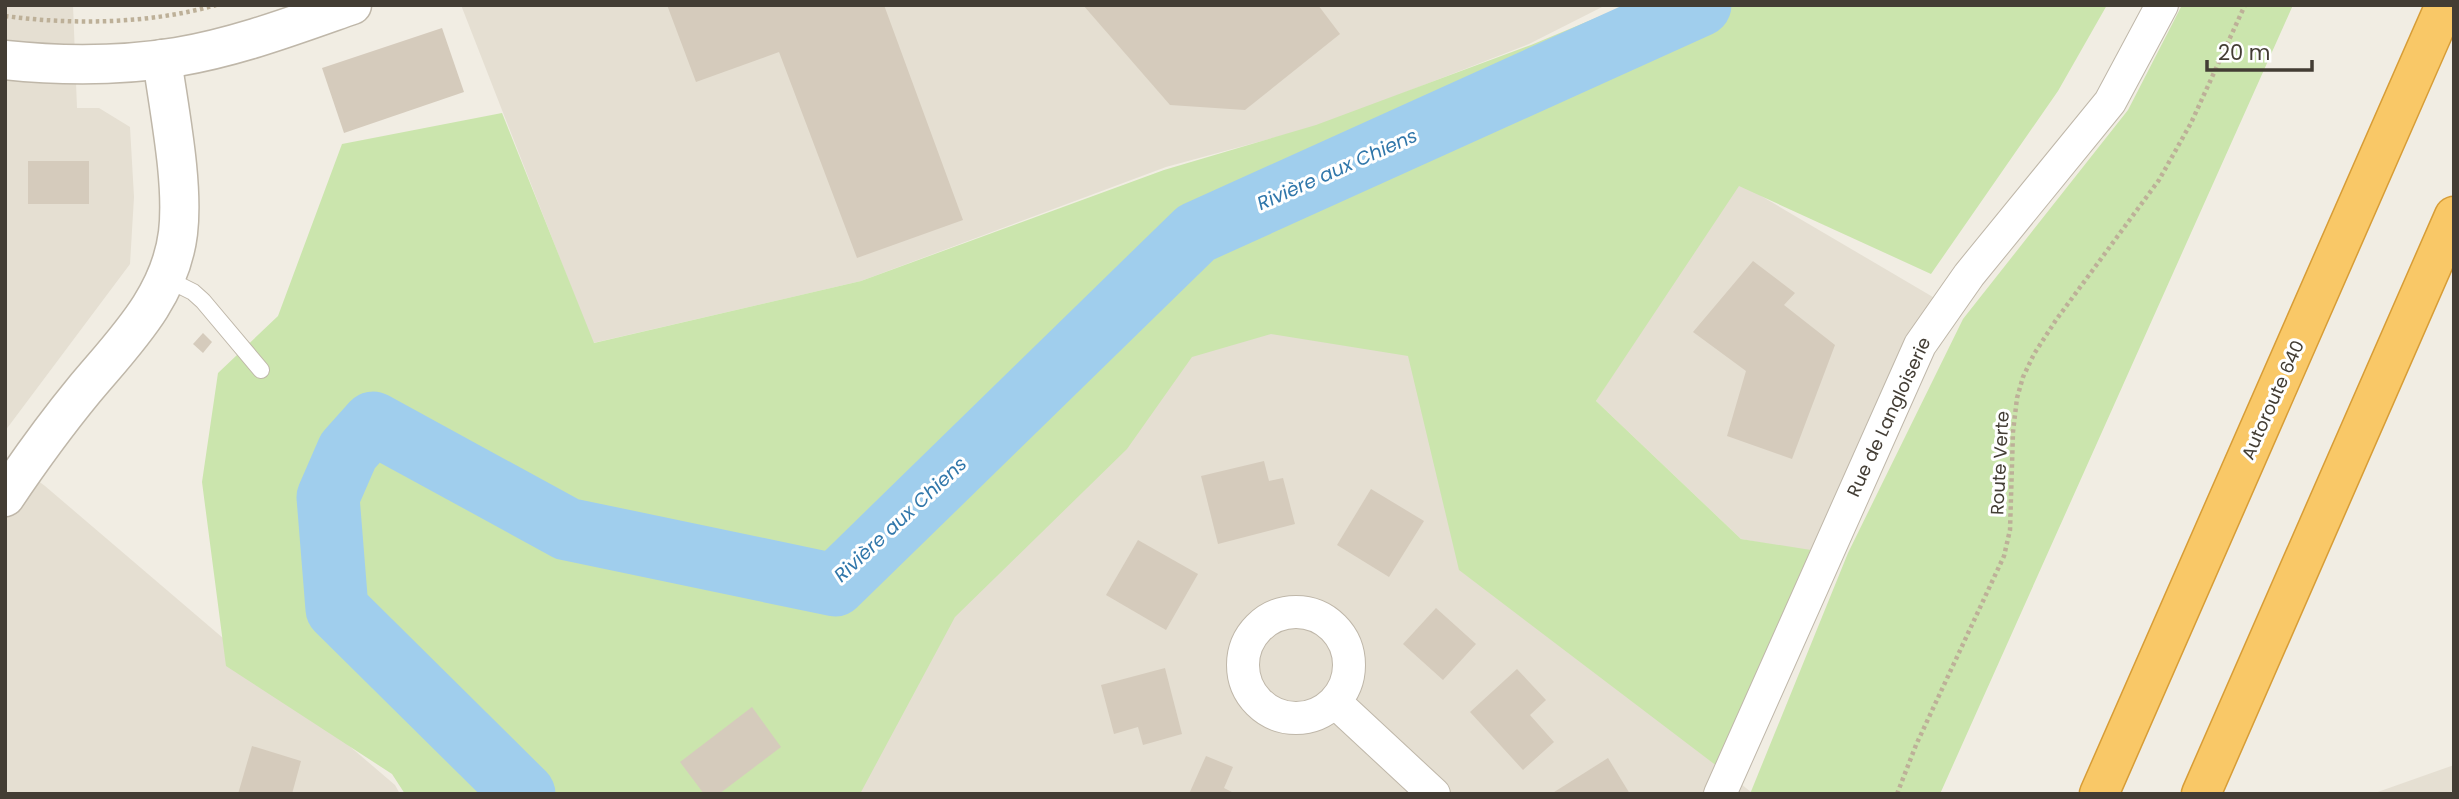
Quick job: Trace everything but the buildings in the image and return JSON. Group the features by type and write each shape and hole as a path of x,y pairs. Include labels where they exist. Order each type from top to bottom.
{"highway":[{"name":"Autoroute 640","path":"2099,794 2445,5"},
{"path":"2201,794 2454,216"}],"street":[{"path":"5,60 64,64 162,59 250,40 352,5"},
{"name":"Rue de Langloiserie","path":"1720,794 1920,345 1969,275 2110,102 2162,5"},
{"path":"5,497 53,429 145,317 167,279 176,245 179,215 162,59"},
{"path":"1335,702 1434,794"}],"lane":[{"path":"167,279 182,285 203,301 261,370"}],"path":[{"path":"5,16 49,20 155,17 216,5"},
{"name":"Route Verte","path":"1898,794 1916,745 2004,556 2010,530 2013,432 2017,398 2023,377 2056,320 2159,180 2192,123 2245,5"}],"shaded area":[{"path":"5,5 73,5 77,108 99,108 130,127 134,197 130,264 5,431"},
{"path":"461,5 1606,5 1529,44 1321,125 1166,167 861,281 593,343"},
{"path":"1734,180 1938,300 1821,554 1741,539 1596,401"},
{"path":"1283,332 1420,354 1464,563 1751,792 1750,794 838,794 975,584 1193,345"},
{"path":"5,456 45,486 395,785 400,794 5,794"},
{"path":"2454,765 2454,794 2372,794"}],"green space":[{"path":"1627,5 2107,5 2058,91 1931,274 1739,186 1596,401 1741,539 1830,553 1730,776 1459,570 1408,356 1271,334 1192,357 1127,449 955,617 860,794 405,794 392,774 226,666 202,482 218,373 278,316 342,144 502,113 594,343 861,281 1164,170 1316,125 1531,45"},
{"path":"2182,5 2293,5 1940,794 1750,794 1848,553 1963,319 2128,110"}],"waterway":[{"name":"Rivière aux Chiens","path":"524,794 337,609 328,497 348,451 373,423 567,529 835,585 1196,233 1700,5"}]}
